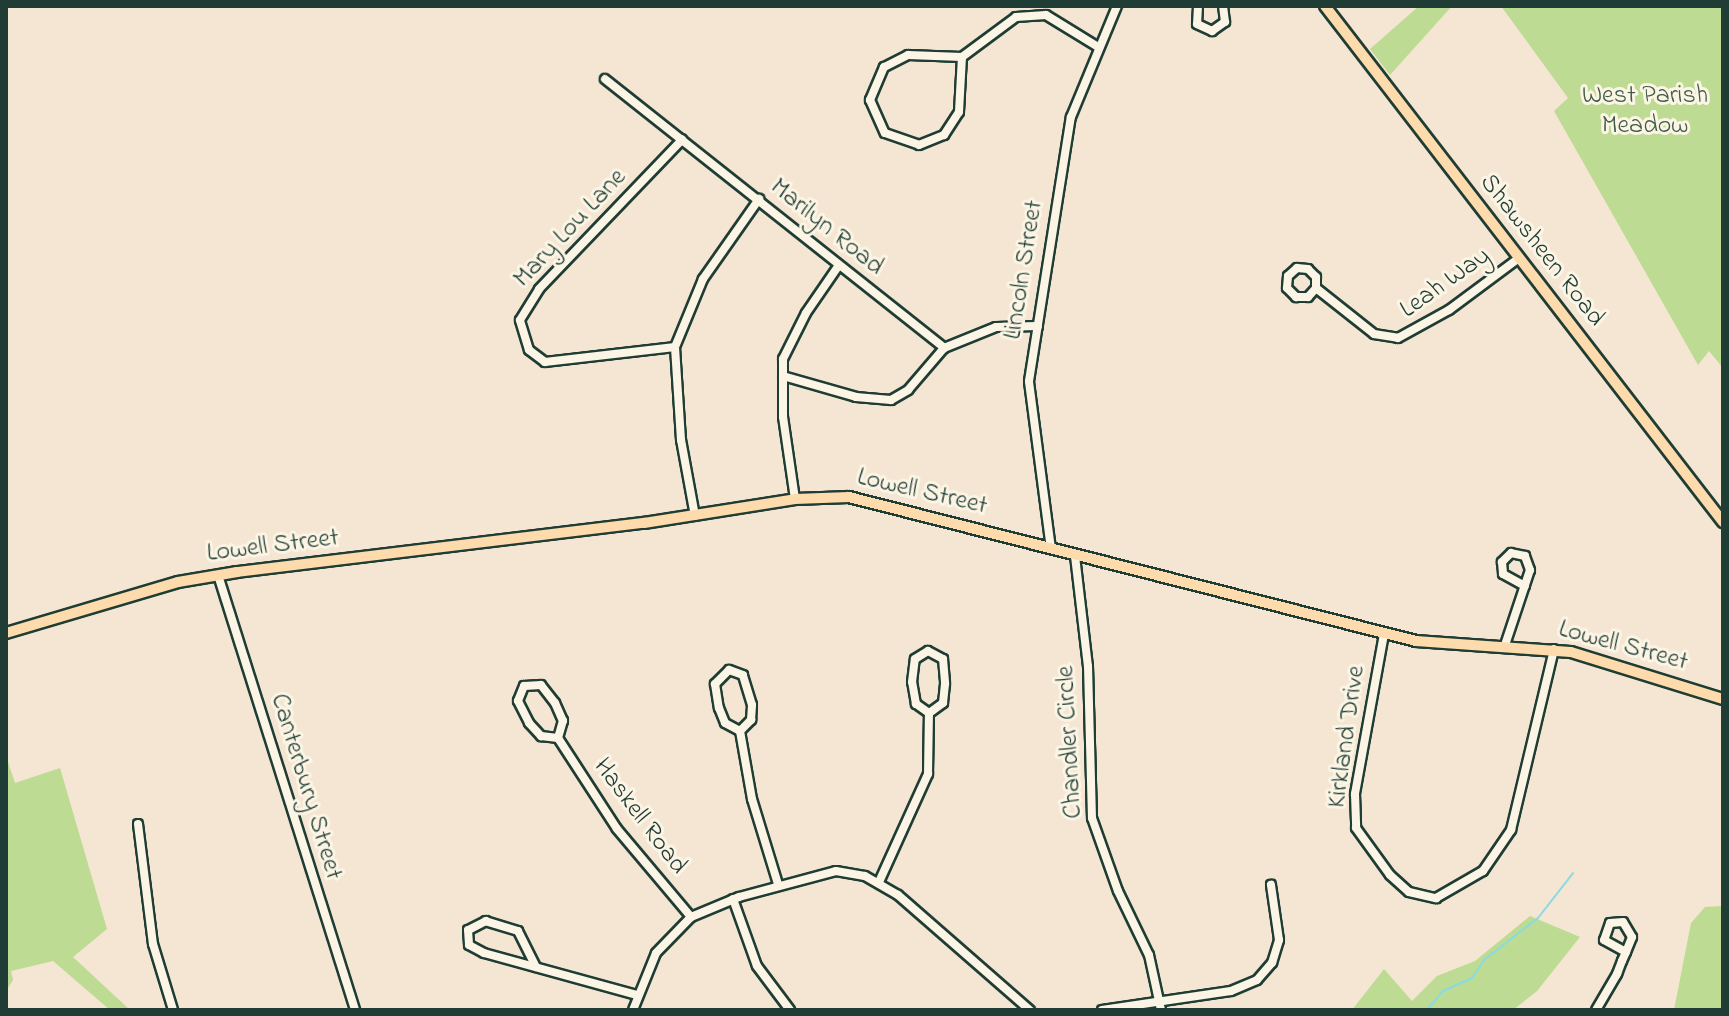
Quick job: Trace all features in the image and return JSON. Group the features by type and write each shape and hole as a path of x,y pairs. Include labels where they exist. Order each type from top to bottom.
{"main road":[{"name":"Shawsheen Road","path":"1325,6 1723,522"},
{"name":"Lowell Street","path":"6,633 178,582 218,575 695,516 795,499 867,499 1075,556 1384,634 1445,646 1554,649 1607,660 1723,699"}],"street":[{"name":"Lincoln Street","path":"1051,549 1029,394 1071,117 1117,6"},
{"path":"1198,6 1197,24 1212,31 1225,22 1223,6"},
{"path":"962,57 961,103 951,129 919,145 885,133 870,100 884,67 908,55 962,57 1002,24 1036,14 1057,19 1098,47"},
{"name":"Marilyn Road","path":"605,79 944,348"},
{"name":"Mary Lou Lane","path":"675,347 545,362 529,350 520,320 546,282 682,140"},
{"path":"695,516 681,440 675,347 697,289 759,199"},
{"name":"Leah Way","path":"1316,288 1374,334 1398,338 1449,310 1519,258"},
{"path":"795,499 783,417 783,359 793,336 839,265"},
{"path":"783,376 856,397 891,400 908,390 944,348 996,327 1038,326"},
{"name":"Chandler Circle","path":"1075,556 1088,666 1092,818 1149,955 1161,1010"},
{"name":"Canterbury Street","path":"218,575 355,1010"},
{"path":"1504,648 1525,586"},
{"name":"Kirkland Drive","path":"1384,634 1355,794 1356,828 1390,875 1409,892 1436,898 1483,871 1511,830 1554,649"},
{"path":"879,882 924,786 929,713 944,699 945,675 941,657 927,651 913,663 913,692 918,706 929,713"},
{"path":"740,731 751,720 752,705 743,675 729,670 717,680 717,697 723,721 740,731 752,799 778,884"},
{"name":"Haskell Road","path":"558,738 541,736 526,719 517,699 524,686 541,685 555,703 563,721 558,738 617,829 691,917"},
{"path":"138,824 153,944 173,1010"},
{"path":"633,1010 659,947 691,917 778,884 836,871 879,882 1030,1010"},
{"path":"1102,1010 1235,991 1265,972 1279,940 1271,885"},
{"path":"733,899 757,966 790,1010"},
{"path":"536,967 518,931 486,921 468,930 472,948 536,967 637,995"},
{"path":"1596,1010 1626,952"}],"green space":[{"path":"1419,6 1452,6 1390,75 1370,49"},
{"name":"West Parish Meadow","path":"1501,6 1723,6 1723,368 1709,351 1698,365 1554,111 1568,98"},
{"path":"6,756 15,783 60,768 107,929 73,957 130,1010 110,1010 53,961 11,971 13,980 6,991"},
{"path":"1723,906 1723,1010 1674,1010 1691,923 1705,907"},
{"path":"1530,916 1580,937 1537,991 1513,1010 1352,1010 1384,969 1412,1001 1437,976 1475,961"}],"waterway":[{"path":"1427,1010 1443,991 1472,978 1484,960 1538,918 1573,873"}]}
